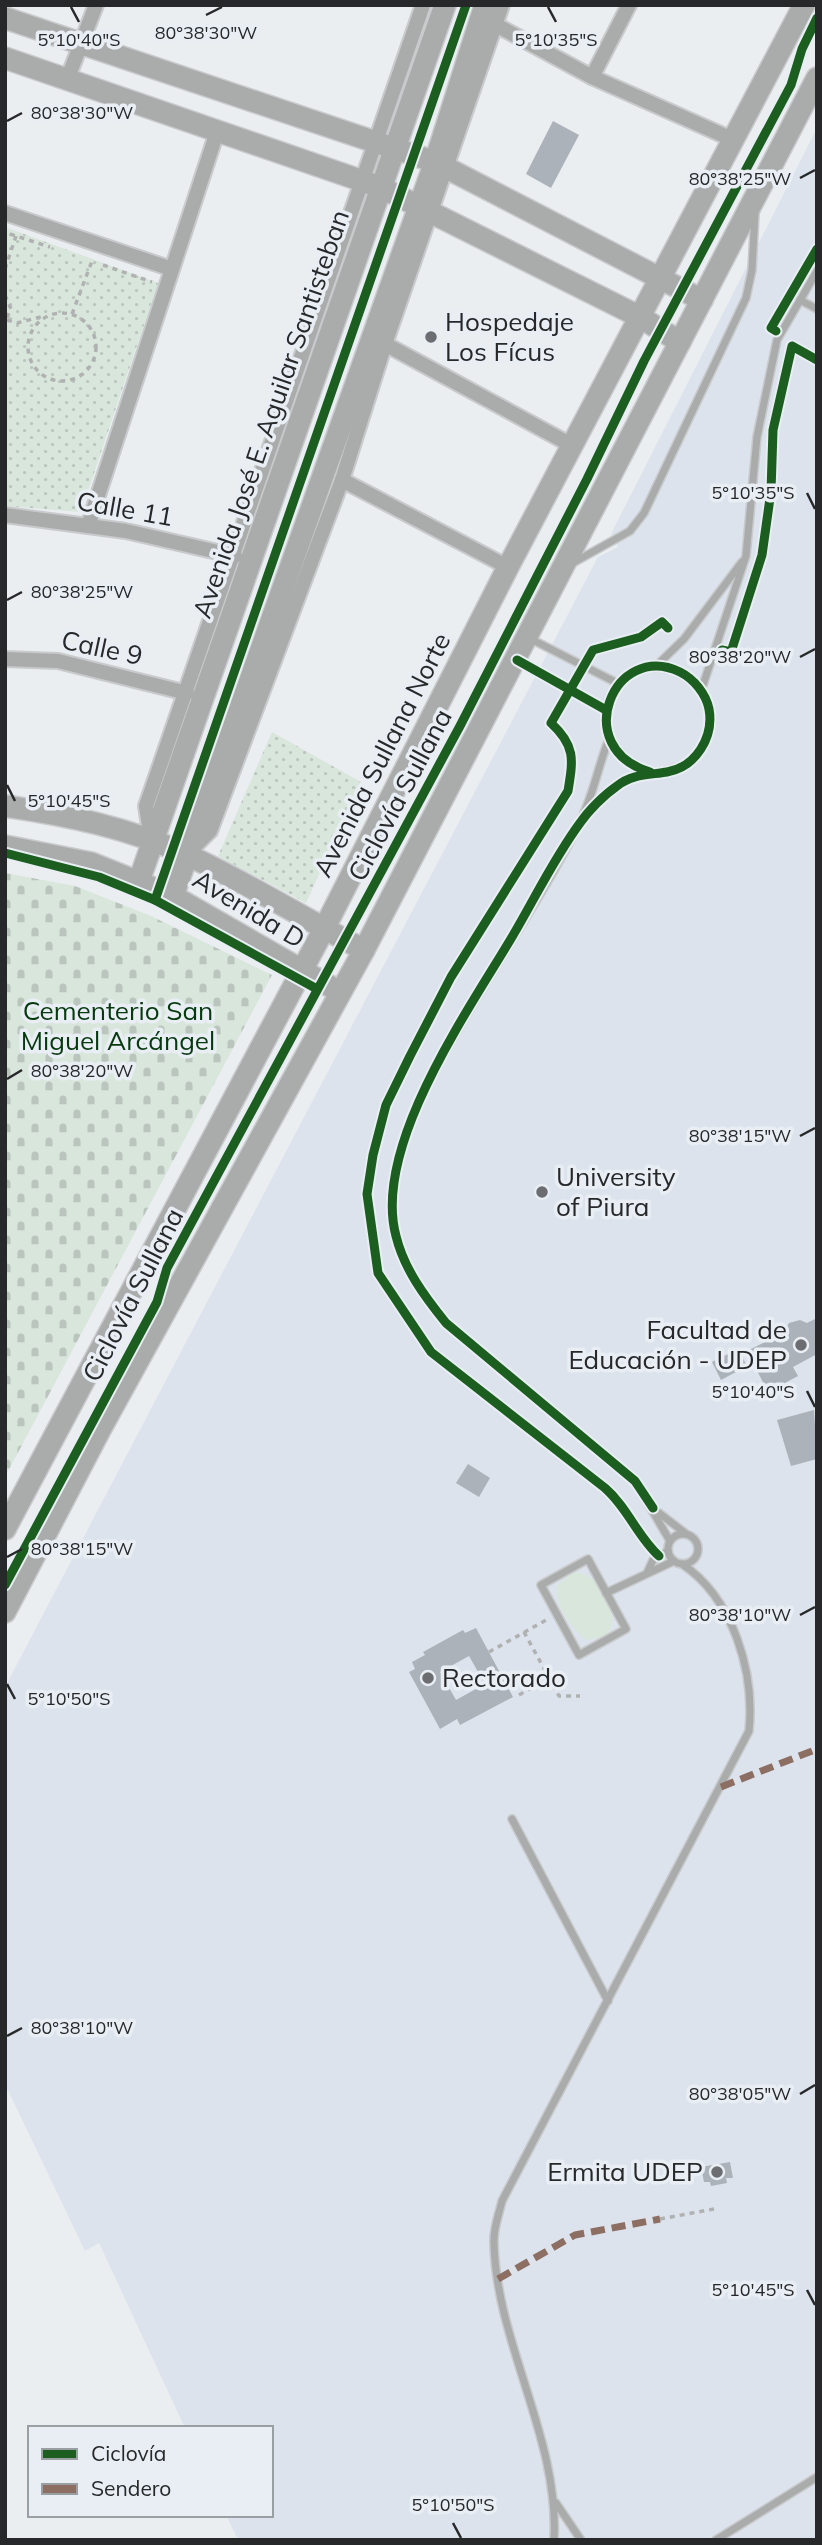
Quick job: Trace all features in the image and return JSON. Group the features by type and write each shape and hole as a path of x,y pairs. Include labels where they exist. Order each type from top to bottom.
{"main road":[{"name":"Avenida José E. Aguilar Santisteban","path":"139,881 372,184 386,144 445,5"},
{"path":"173,896 440,165 485,5"},
{"name":"Avenida Sullana Norte","path":"5,1529 324,929 508,567 804,5"},
{"path":"5,18 386,144 440,165 702,300"},
{"path":"5,58 372,184 425,207 640,317 680,342"},
{"path":"5,1612 100,1430 364,950 817,78"},
{"name":"Avenida D","path":"5,806 52,813 151,841 187,855 364,950"},
{"name":"Avenida D","path":"5,846 91,863 139,881 173,896 300,972 340,992"}],"street":[{"path":"67,80 96,5"},
{"name":"Avenida José E. Aguilar Santisteban","path":"386,144 423,5"},
{"path":"440,165 502,5"},
{"path":"592,77 629,5"},
{"path":"496,24 592,77 734,141"},
{"path":"88,526 217,132"},
{"name":"Avenida José E. Aguilar Santisteban","path":"151,841 146,806 372,184"},
{"path":"187,855 210,831 342,480 425,207"},
{"path":"5,213 172,269"},
{"path":"385,344 573,446"},
{"path":"342,480 508,567"},
{"name":"Calle 11","path":"5,515 126,531 235,556"},
{"name":"Calle 9","path":"5,659 58,661 187,693"}],"lane":[{"path":"564,568 630,531 644,513 746,298 752,270 756,195"},
{"path":"701,691 746,556 757,437 777,340 817,271"},
{"path":"800,300 817,309"},
{"path":"654,668 677,648 700,620 746,556"},
{"path":"528,638 619,684"},
{"path":"517,660 606,710"},
{"path":"580,823 618,785 650,772 681,768 703,746 710,717 701,691 681,673 654,668 635,673 619,684 606,710 609,739 580,823 421,1094 396,1168 392,1205 396,1236 424,1297 446,1323 635,1480 670,1541 668,1551 653,1560 649,1571"},
{"path":"609,739 625,761 650,772"},
{"path":"653,1508 689,1535 697,1551 700,1581"},
{"path":"670,1541 678,1535 689,1535"},
{"path":"554,2540 555,2500 498,2279 494,2240 502,2201 749,1731 751,1709 746,1674 725,1608 668,1551"},
{"path":"606,1592 649,1571 692,1560 697,1551"},
{"path":"588,1559 606,1592 626,1629 579,1655 541,1585 588,1559"},
{"path":"512,1819 608,2001"},
{"path":"716,2540 817,2477"},
{"path":"555,2500 581,2540"}],"path":[{"path":"5,232 54,248"},
{"path":"5,269 16,236"},
{"path":"79,257 155,284"},
{"path":"72,314 92,261"},
{"path":"5,295 11,309 6,321 17,323 49,315 72,314 90,327 95,337 94,358 81,375 60,381 39,372 29,352 33,330 49,315"},
{"path":"489,1651 534,1626"},
{"path":"524,1632 559,1696 580,1696"},
{"path":"519,1695 550,1678"},
{"path":"660,2219 714,2209"}],"shaded area":[{"name":"University of Piura","path":"817,128 817,2540 238,2540 227,2517 273,2517 273,2426 184,2426 99,2243 85,2251 5,2084 5,1687 598,557 618,547 611,534"}],"green space":[{"path":"5,227 158,283 81,512 5,506"},
{"path":"272,732 361,782 306,903 218,856"},
{"name":"Cementerio San Miguel Arcángel","path":"5,873 75,886 151,916 272,975 5,1477"},
{"path":"574,1572 592,1579 611,1606 611,1627 606,1636 586,1640 569,1622 561,1608 557,1585"}],"building":[{"path":"553,121 579,135 551,188 526,174"},
{"path":"817,1318 817,1354 793,1367 798,1376 768,1392 747,1351 783,1333 789,1323 800,1320 807,1323"},
{"path":"738,1349 747,1366 721,1380 712,1362"},
{"path":"814,1410 817,1459 791,1466 777,1420"},
{"path":"468,1464 490,1478 479,1497 456,1483"},
{"name":"Rectorado","path":"476,1628 513,1697 460,1725 457,1719 440,1729 409,1672 415,1669 412,1662 425,1655 423,1652 463,1630 465,1633","holes":["469,1656 485,1684 456,1700 440,1672"]},
{"name":"Ermita UDEP","path":"730,2162 733,2178 726,2178 727,2183 711,2186 710,2182 704,2182 701,2167"}],"marked path":[{"path":"721,1787 817,1749"},
{"path":"498,2279 575,2235 660,2219"}],"cycle path":[{"path":"5,853 99,877 155,900 466,5"},
{"name":"Ciclovía Sullana","path":"5,1585 157,1302 167,1268 460,726 587,479 644,361 791,85 802,49 817,18"},
{"path":"776,331 771,328 817,249"},
{"path":"722,650 731,652 762,555 771,491 773,430 792,346 817,360"},
{"path":"659,1556 605,1488 431,1352 378,1273 367,1194 373,1155 386,1105 410,1056 451,977 568,791 571,754 565,739 551,723 593,650 641,637 662,622 668,628"},
{"path":"517,660 606,710"},
{"path":"650,772 625,760 611,742 606,721 610,701 620,683 636,671 656,666 680,672 695,683 702,693 709,709 710,720 706,740 694,757 677,769 635,777 617,786 592,808 571,836 428,1081 398,1162 392,1201 396,1236 404,1260 423,1293 446,1323 635,1481 653,1508"},
{"path":"155,900 317,989"}],"place":[{"name":"Hospedaje Los Fícus","path":"431,337"},
{"name":"University of Piura","path":"542,1192"},
{"name":"Facultad de Educación - UDEP","path":"801,1345"},
{"name":"Rectorado","path":"428,1678"},
{"name":"Ermita UDEP","path":"717,2172"}]}
